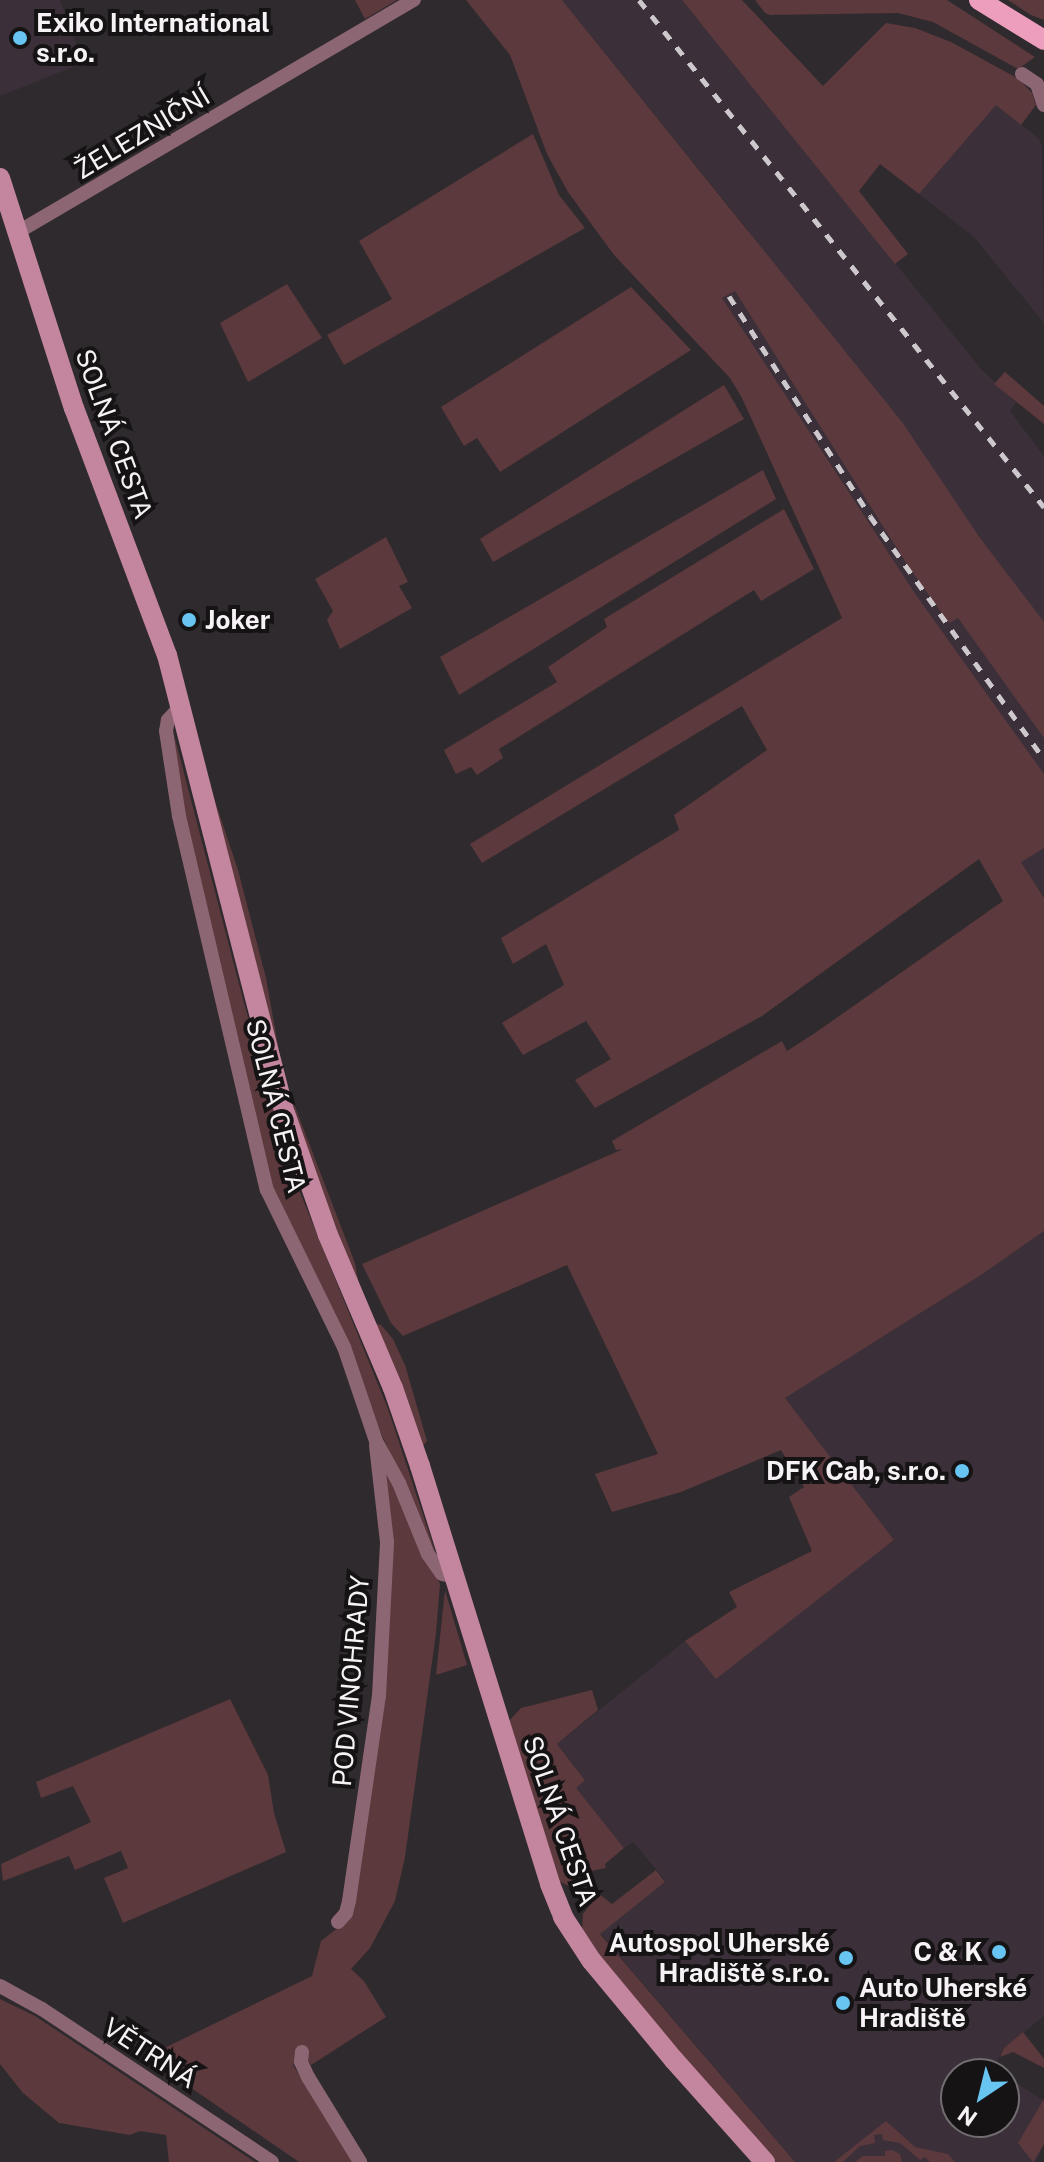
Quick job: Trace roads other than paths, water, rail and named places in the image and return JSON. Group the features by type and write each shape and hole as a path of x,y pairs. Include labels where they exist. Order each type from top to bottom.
{"main road":[{"path":"979,0 1044,40"}],"street":[{"name":"ŽELEZNIČNÍ","path":"18,232 414,0"},
{"path":"1022,74 1037,84 1044,105"},
{"name":"SOLNÁ CESTA","path":"0,178 74,408 152,610 285,1113 328,1235 393,1388 563,1917 581,1947 626,2005 765,2162"},
{"name":"SOLNÁ CESTA","path":"180,707 168,720 166,731 179,816 267,1190 344,1347 376,1441 399,1483 434,1567 442,1574 455,1576"},
{"name":"POD VINOHRADY","path":"338,1922 346,1913 349,1901 379,1696 387,1542 376,1441"},
{"name":"VĚTRNÁ","path":"0,1986 42,2009 272,2162"},
{"path":"302,2052 301,2062 308,2077 360,2162"}],"railway":[{"path":"639,0 1044,507"},
{"path":"729,296 870,516 1044,759"}],"place":[{"name":"Exiko International s.r.o.","path":"20,38"},
{"name":"Joker","path":"189,620"},
{"name":"DFK Cab, s.r.o.","path":"962,1471"},
{"name":"C & K","path":"999,1952"},
{"name":"Autospol Uherské Hradiště s.r.o.","path":"846,1958"},
{"name":"Auto Uherské Hradiště","path":"843,2003"}]}
